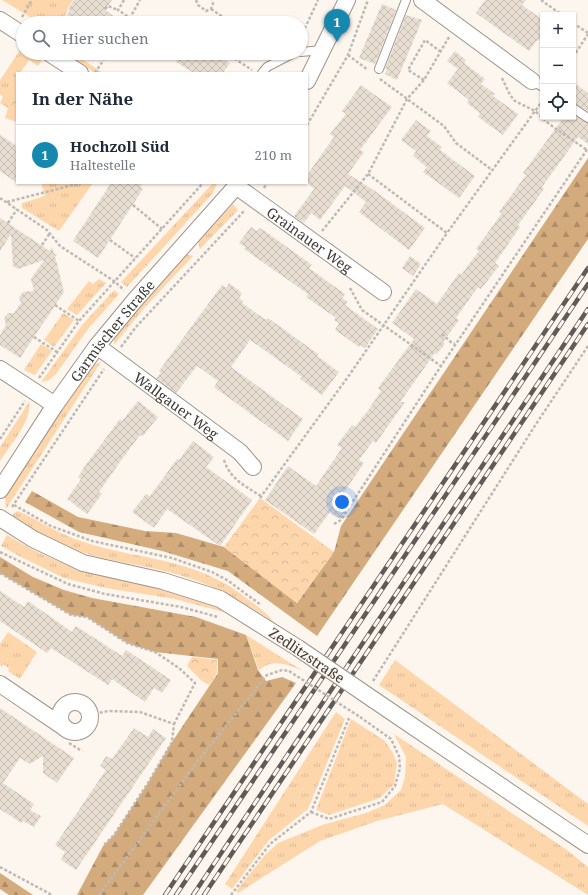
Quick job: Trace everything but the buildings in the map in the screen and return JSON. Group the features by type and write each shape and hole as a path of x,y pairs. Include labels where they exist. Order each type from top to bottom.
{"street":[{"path":"308,79 347,0"},
{"path":"422,0 537,84"},
{"path":"0,20 16,30"},
{"path":"60,60 78,72"},
{"name":"Grainauer Weg","path":"238,184 313,243 383,292"},
{"name":"Garmischer Straße","path":"0,490 55,405 97,346 135,300 238,184"},
{"name":"Wallgauer Weg","path":"97,346 240,452 253,467"},
{"path":"0,369 55,405"},
{"name":"Zedlitzstraße","path":"0,518 33,539 83,563 163,581 220,599 298,648 588,845"},
{"path":"0,684 65,728 74,732 84,729 90,721 90,715 87,707 79,702 69,703 64,706 60,714 60,720 65,728"}],"lane":[{"path":"377,72 406,0"},
{"path":"308,51 323,50"},
{"path":"263,72 267,66 279,60"},
{"path":"576,110 588,118"}],"path":[{"path":"26,16 32,0"},
{"path":"118,10 124,0"},
{"path":"131,16 140,0"},
{"path":"196,0 198,5 203,10 208,10 211,8"},
{"path":"211,8 212,0"},
{"path":"308,23 318,0"},
{"path":"308,121 348,55 368,0"},
{"path":"541,0 558,12"},
{"path":"106,9 108,6 127,16"},
{"path":"211,8 222,16"},
{"path":"576,25 588,34 576,52"},
{"path":"313,243 368,174 407,99 424,80 456,26"},
{"path":"424,80 408,70 425,40 441,52"},
{"path":"348,55 369,71"},
{"path":"96,72 103,60"},
{"path":"237,60 252,70"},
{"path":"377,72 407,99 444,126 456,143 492,170"},
{"path":"260,498 540,104"},
{"path":"334,524 341,520 455,344 587,149 549,124 535,111"},
{"path":"368,174 447,233"},
{"path":"6,202 78,184"},
{"path":"0,439 79,321 202,184"},
{"path":"0,198 47,230 60,246 114,282 135,300"},
{"path":"133,205 162,229"},
{"path":"8,223 18,209"},
{"path":"42,245 50,233"},
{"path":"110,240 135,258"},
{"path":"55,305 79,321"},
{"path":"384,325 441,366"},
{"path":"442,334 455,344"},
{"path":"34,337 57,352"},
{"path":"373,681 538,421 588,346"},
{"path":"0,552 68,584 106,594 181,607 221,618"},
{"path":"0,573 71,615 87,617 127,643 154,652 179,668 195,683 174,724 172,742 148,784 114,836 103,846"},
{"path":"98,895 197,762 267,675 282,670 289,671 360,717 390,739 399,756 400,768 396,786 382,802 329,820 311,812"},
{"path":"90,715 108,711 140,712 174,724"},
{"path":"231,895 270,844 311,812 349,718"},
{"path":"0,867 52,895"}],"green space":[{"path":"2,0 73,0 65,16 28,16"},
{"path":"16,56 16,60 29,60 21,72 16,72 16,122 5,118 8,108 0,103 3,97 0,94 0,80"},
{"path":"29,60 42,60 38,66"},
{"path":"76,60 84,60 102,72 94,72"},
{"path":"13,89 16,91 15,119 8,116 11,108 4,103"},
{"path":"588,158 588,239 317,636 228,571 162,551 79,532 25,502 32,491 78,517 145,531 176,533 224,547 297,603 334,552 341,526"},
{"path":"41,184 92,184 59,231 22,208 22,203 45,196"},
{"path":"212,184 217,184 213,193 127,287 121,282"},
{"path":"233,204 238,210 200,249 198,241"},
{"path":"186,254 193,256 146,306 114,345 114,334"},
{"path":"99,279 106,283 77,315 67,309 89,281 93,284"},
{"path":"114,290 119,294 88,329 56,374 49,380 41,382 83,324"},
{"path":"63,313 74,320 54,347 44,340"},
{"path":"41,344 52,351 35,375 24,370"},
{"path":"101,362 6,509 5,495 90,366"},
{"path":"29,402 29,409 24,425 0,461 0,447"},
{"path":"260,498 334,552 297,603 224,547"},
{"path":"18,511 80,541 187,567 203,573 229,586 261,609 274,622 235,598 207,585 179,575 91,555 63,545 10,518"},
{"path":"7,535 64,564 174,590 231,614 175,599 106,588 64,578 1,546"},
{"path":"0,557 33,577 64,590 92,598 196,617 246,635 258,670 266,681 282,677 296,683 143,895 77,895 103,846 114,835 148,783 172,742 218,673 218,659 155,652 127,643 87,617 71,615 0,573"},
{"path":"8,632 37,652 20,679 8,671 9,668 3,664 2,667 0,665 0,644"},
{"path":"246,635 303,671 281,663 270,664 259,670"},
{"path":"192,657 217,660 217,673 209,685 202,681 187,666"},
{"path":"395,660 588,804 588,826 379,685"},
{"path":"336,712 345,719 308,809 269,840 232,889 225,884"},
{"path":"351,719 385,741 393,753 397,763 394,784 380,798 329,815 316,810"},
{"path":"394,734 567,850 588,867 588,895 443,804 377,821 320,841 238,893 236,891 265,855 278,843 325,824 366,813 385,805 401,790 405,777 406,757"},
{"path":"0,873 33,895 9,895 0,889"}],"railway":[{"path":"165,895 588,268"},
{"path":"176,895 588,284"},
{"path":"193,895 588,309"},
{"path":"204,895 588,324"}],"place":[{"name":"Hochzoll Süd","path":"337,42"}]}
